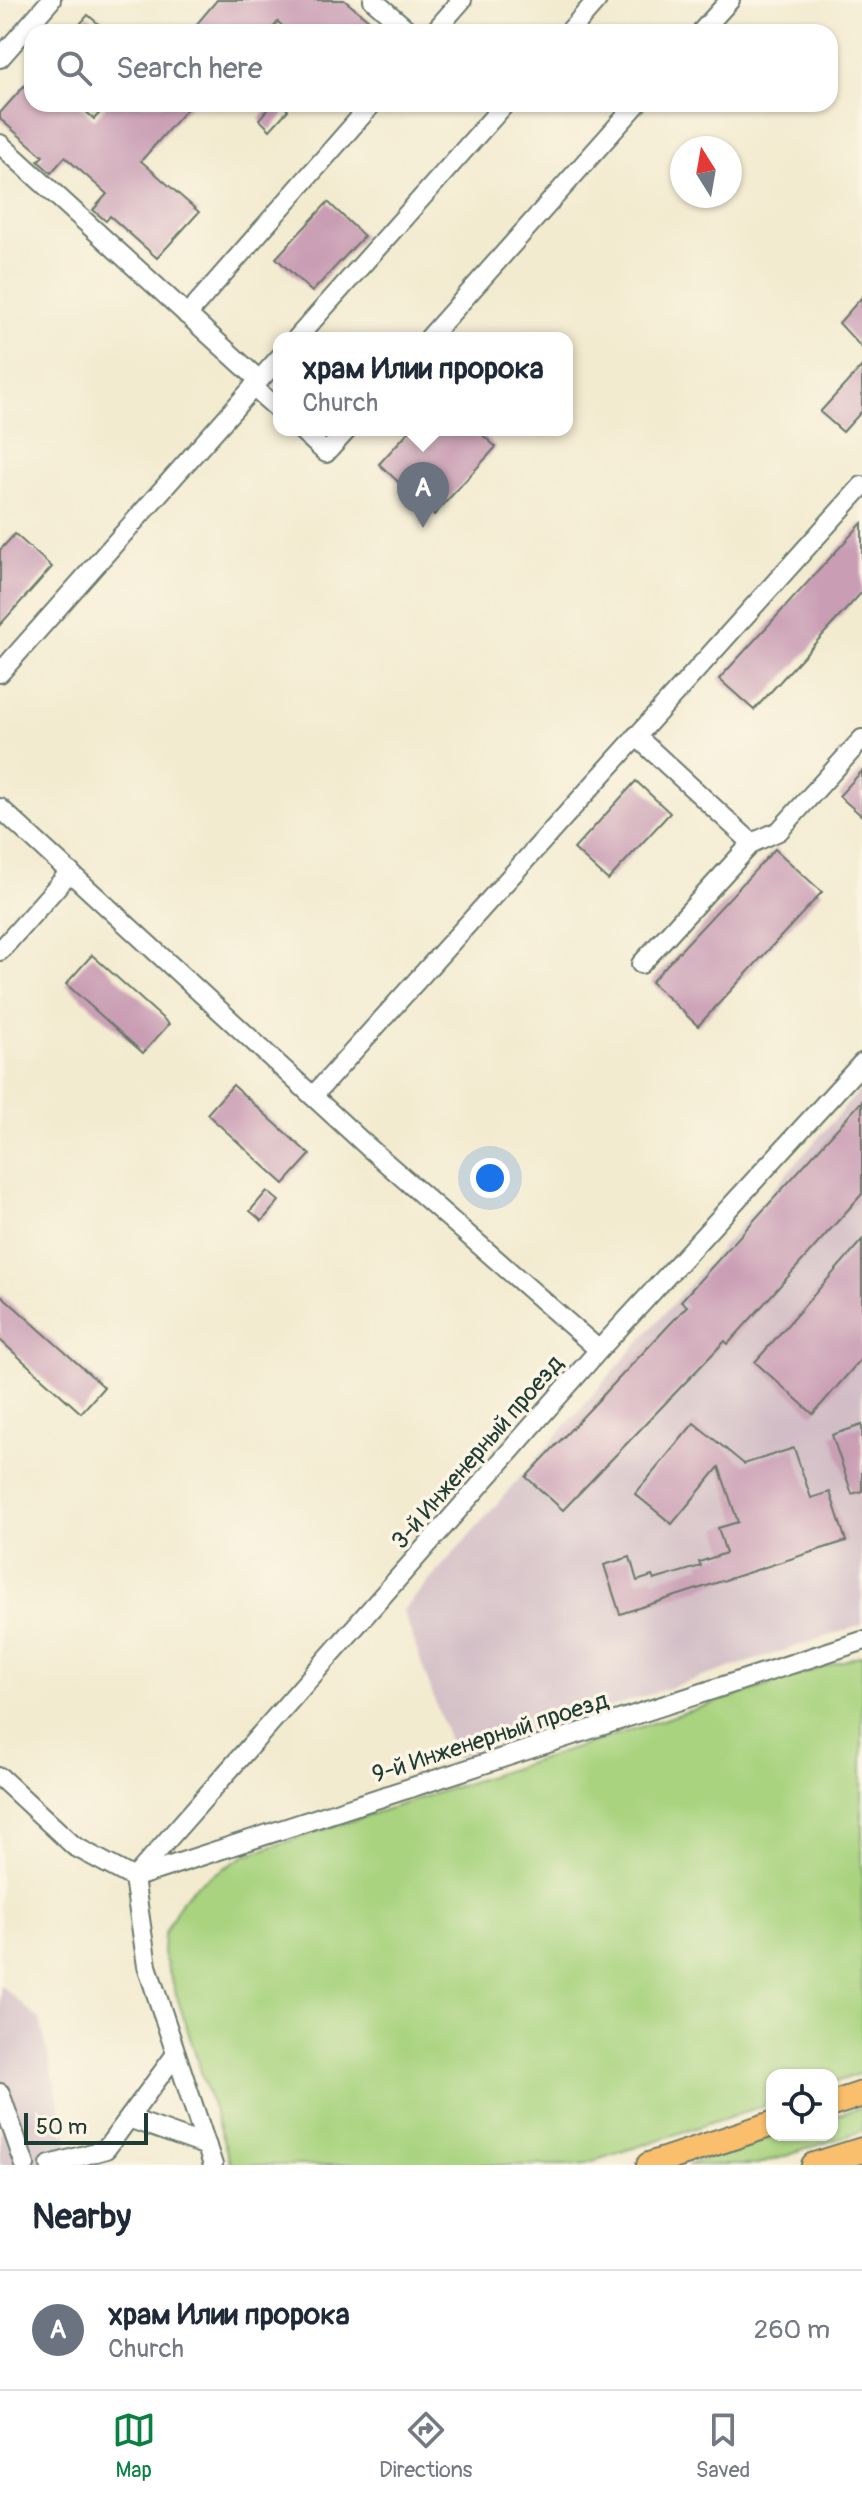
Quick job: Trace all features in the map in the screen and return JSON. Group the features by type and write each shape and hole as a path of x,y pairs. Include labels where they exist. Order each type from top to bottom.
{"main road":[{"path":"838,2102 862,2094"},
{"path":"649,2165 766,2126"},
{"path":"814,2165 862,2150"}],"street":[{"path":"30,24 51,0"},
{"path":"373,0 401,24"},
{"path":"441,24 462,0"},
{"path":"576,24 597,0"},
{"path":"708,24 730,0"},
{"path":"0,58 24,31"},
{"path":"187,315 365,112"},
{"path":"302,332 498,112"},
{"path":"434,332 630,112"},
{"path":"0,144 187,315 273,403"},
{"path":"0,673 273,365"},
{"path":"308,436 326,453 342,436"},
{"path":"313,1096 862,486"},
{"path":"636,736 752,843"},
{"path":"641,964 752,843 779,831 862,739"},
{"path":"0,808 313,1096 599,1350"},
{"path":"0,951 70,872"},
{"name":"3-й Инженерный проезд","path":"134,1878 599,1350 859,1073"},
{"name":"9-й Инженерный проезд","path":"134,1878 862,1641"},
{"path":"0,1777 74,1846 134,1878 147,1966 213,2165"},
{"path":"0,1801 17,1792"},
{"path":"50,2165 106,2149 176,2054"},
{"path":"0,2093 25,2165"},
{"path":"131,2119 207,2146"}],"shaded area":[{"path":"862,1088 862,1625 455,1758 403,1611"},
{"path":"0,1985 40,2020 73,2165 0,2165"}],"green space":[{"path":"862,1655 862,2073 838,2081 838,2069 766,2069 766,2105 581,2165 231,2165 163,1953 164,1935 181,1901 198,1884 246,1855"},
{"path":"862,2107 862,2131 838,2139 838,2115"},
{"path":"766,2139 831,2141 758,2165 687,2165"}],"building":[{"path":"217,0 344,0 374,24 278,22 197,24"},
{"path":"88,15 99,24 80,24"},
{"path":"24,86 24,112 87,112 94,119 101,112 184,112 141,161 199,212 157,258 110,216 106,221 93,210 107,194 65,157 51,173 38,161 43,156 0,119 0,113"},
{"path":"265,112 286,112 270,130 259,119"},
{"path":"328,202 364,236 312,292 276,258"},
{"path":"862,297 862,348 839,323"},
{"path":"862,366 862,411 843,432 820,412"},
{"path":"405,436 484,436 496,447 434,515 379,464"},
{"path":"862,523 862,592 754,710 719,679"},
{"path":"15,534 52,567 0,625 0,550"},
{"path":"862,771 862,816 839,796"},
{"path":"636,781 670,813 608,880 574,849"},
{"path":"775,849 822,892 698,1026 651,982"},
{"path":"92,955 169,1024 143,1053 66,984"},
{"path":"233,1085 310,1155 284,1184 207,1114"},
{"path":"862,1101 862,1194 728,1344 725,1341 563,1510 526,1477 687,1306 681,1301"},
{"path":"267,1191 279,1201 262,1221 250,1211"},
{"path":"862,1240 862,1358 813,1414 755,1362"},
{"path":"0,1294 104,1387 81,1413 0,1340"},
{"path":"694,1423 744,1464 794,1448 811,1498 830,1492 846,1541 620,1614 604,1565 630,1557 637,1581 652,1576 654,1580 701,1566 699,1562 726,1553 718,1528 738,1522 719,1467 672,1524 635,1494"},
{"path":"862,1425 862,1491 852,1494 832,1435"}],"place":[{"name":"храм Илии пророка","path":"423,528"}]}
